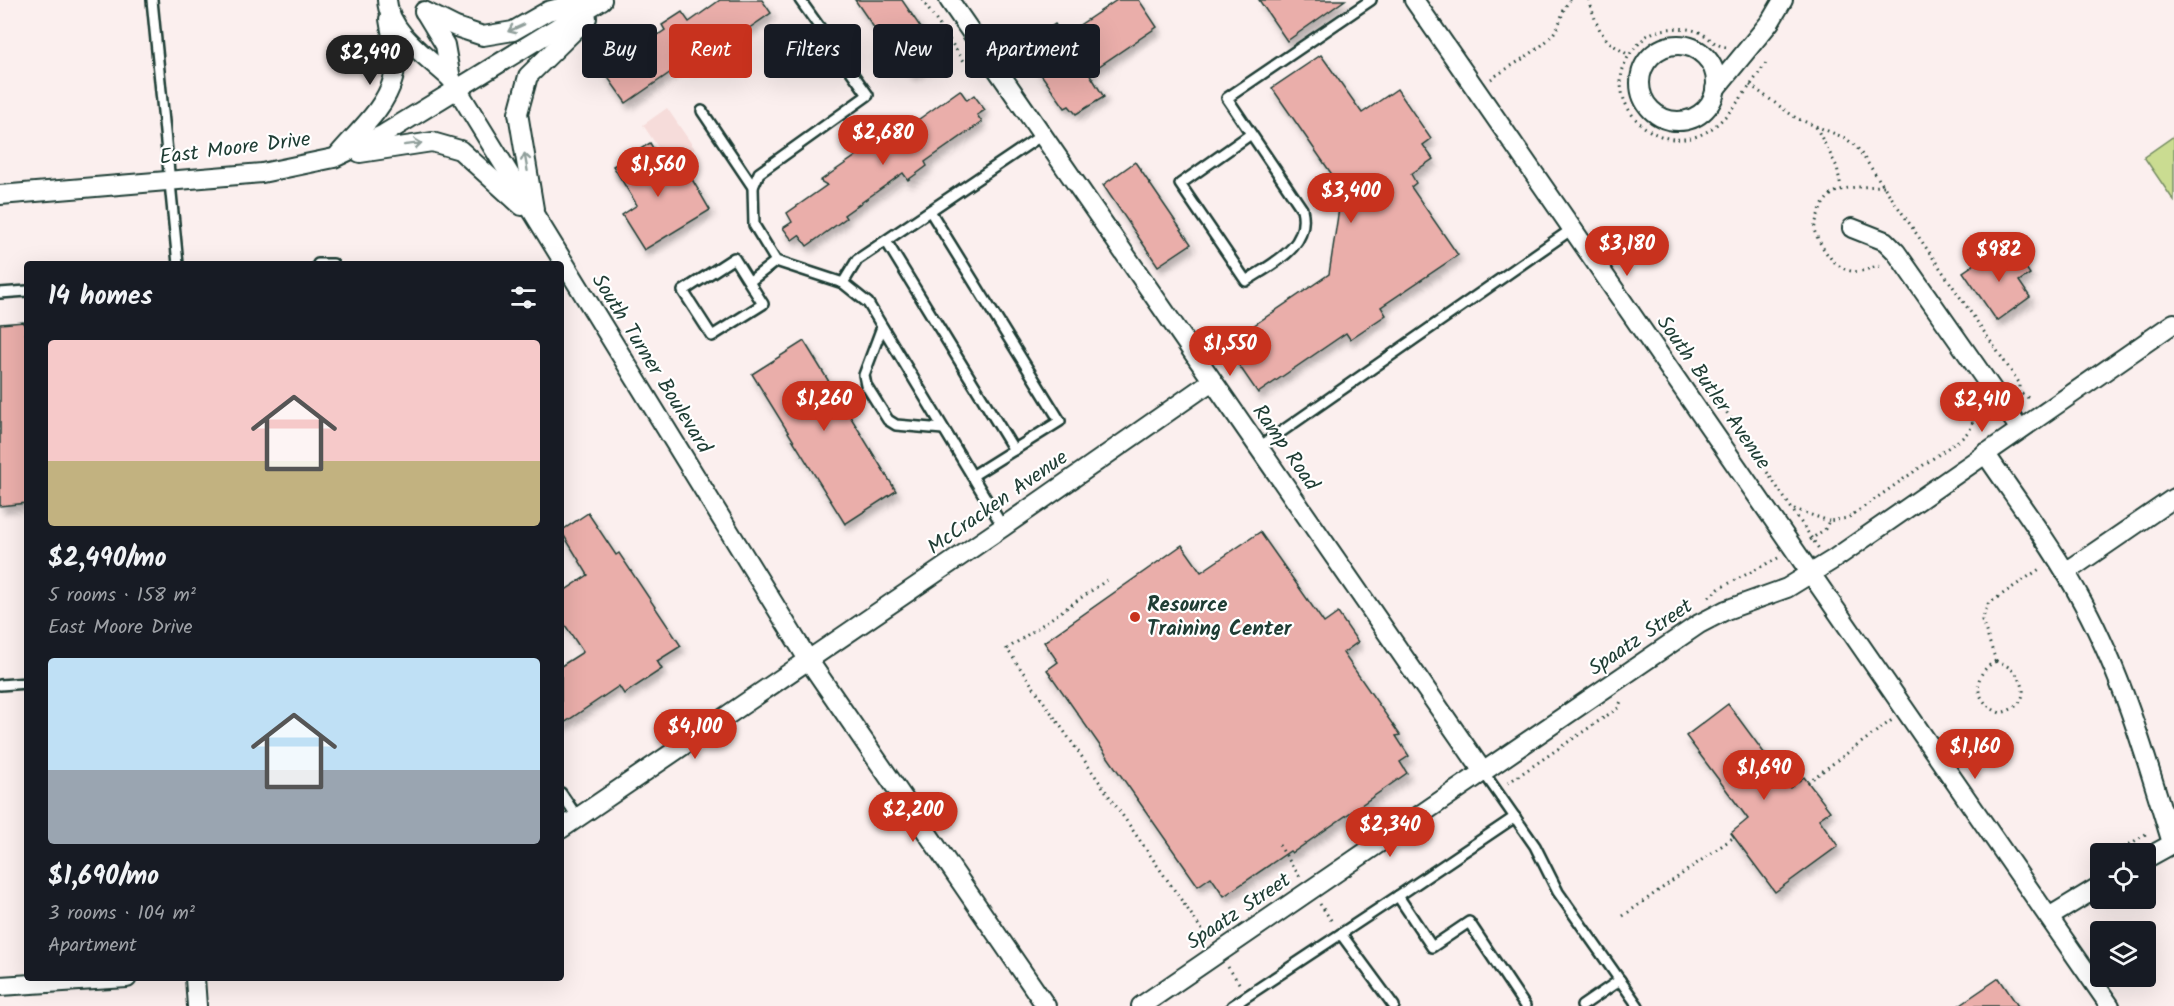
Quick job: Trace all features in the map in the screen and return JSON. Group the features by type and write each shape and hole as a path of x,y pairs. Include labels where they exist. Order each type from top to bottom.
{"street":[{"path":"423,5 456,27 483,36 513,32 548,11 590,0"},
{"name":"East Moore Drive","path":"0,195 262,173 334,158 363,146 454,84 604,0"},
{"path":"536,219 518,113 528,76 604,0"},
{"name":"Ramp Road","path":"949,0 1484,773"},
{"name":"South Butler Avenue","path":"1414,0 2110,1006"},
{"path":"1715,89 1715,74 1709,61 1698,51 1684,45 1670,46 1656,52 1646,63 1640,76 1640,91 1646,105 1657,115 1671,120 1686,120 1699,114 1710,103 1715,89 1770,22 1783,0"},
{"path":"388,4 398,29 454,84"},
{"path":"334,158 382,103 393,79 395,59 388,4"},
{"path":"423,5 445,45 454,84"},
{"name":"South Turner Boulevard","path":"454,84 562,261"},
{"path":"334,158 432,142 460,150 536,219"},
{"path":"1852,228 1885,241 1896,252 2020,429"},
{"name":"South Turner Boulevard","path":"564,264 809,661 1046,1006"},
{"name":"Spaatz Street","path":"1141,1006 1699,624 1726,610 1787,588 1811,574 2174,323"},
{"name":"McCracken Avenue","path":"564,827 1003,528 1212,381"},
{"path":"1988,451 2057,573 2101,639 2125,694 2173,843 2156,853"},
{"path":"2057,573 2174,498"},
{"path":"2049,918 2090,892"},
{"path":"0,986 79,981"},
{"path":"195,981 197,1006"}],"lane":[{"path":"152,0 178,261"},
{"path":"800,0 868,95 759,173 753,187 754,225 776,261 843,283 868,303 1003,528"},
{"path":"1251,134 1180,184 1246,281 1294,248 1302,235 1304,219 1302,209 1227,98 1371,0"},
{"path":"702,111 753,187"},
{"path":"843,283 857,260 1042,135"},
{"path":"930,211 1060,421 972,476"},
{"path":"1258,447 1572,229"},
{"path":"886,241 1014,450"},
{"path":"734,258 749,282 763,304 712,336 683,291 734,258"},
{"path":"749,282 776,261"},
{"path":"0,294 24,291"},
{"path":"882,327 864,375 866,385 888,420 896,425 944,429"},
{"path":"0,685 24,683"},
{"path":"1484,773 1535,846 1558,892 1638,1006"},
{"path":"564,797 578,818"},
{"path":"1232,1006 1515,817"},
{"path":"1398,896 1432,947 1469,922 1525,1006"},
{"path":"1341,934 1394,1006"},
{"path":"1582,1006 1620,980"}],"path":[{"path":"922,0 965,63"},
{"path":"1491,79 1552,36 1559,25 1564,7 1570,0"},
{"path":"1589,0 1600,33 1610,45 1629,55"},
{"path":"1732,46 1724,47 1692,30 1673,29 1650,34 1629,55 1622,70 1621,79 1628,111 1644,130 1673,140 1692,138 1707,132 1750,85 1766,63"},
{"path":"1485,70 1498,89"},
{"path":"1750,85 1788,113 1845,138 1856,146 2020,384 2020,393 2027,399 2037,402"},
{"path":"1816,126 1837,167 1841,188"},
{"path":"1884,186 1841,188 1827,198 1818,215 1814,230 1819,242 1834,262 1849,272 1863,271 1878,265 1889,268"},
{"path":"1792,509 1829,521 1848,518 1970,430 1973,421 1974,392"},
{"path":"1973,421 2020,393"},
{"path":"1707,394 1723,406 1828,563"},
{"path":"1970,430 1988,451"},
{"path":"1704,601 1720,588 1812,539 1825,529 1829,521"},
{"path":"2037,559 2057,573"},
{"path":"1107,580 1007,649 1248,995"},
{"path":"1996,661 2005,664 2015,672 2023,685 2023,697 2018,705 2010,711 2000,713 1988,708 1980,698 1976,687 1985,667 1996,661"},
{"path":"1497,791 1618,708 1624,693"},
{"path":"1808,782 1898,716"},
{"path":"2133,843 2146,835 2151,826"},
{"path":"1623,916 1734,837"}],"shaded area":[{"path":"667,108 695,149 670,165 643,125"}],"green space":[{"path":"2174,136 2174,201 2144,157"}],"building":[{"path":"720,0 762,0 771,13 752,26 752,24 669,24 669,73 626,103 608,78 657,78 657,36 665,30 662,25 682,12 689,22"},
{"path":"855,0 902,0 918,24 873,24 873,26"},
{"path":"1117,0 1139,0 1157,27 1100,66 1100,24 1081,24"},
{"path":"1259,0 1345,0 1287,41"},
{"path":"1321,55 1362,113 1397,89 1431,139 1423,145 1433,159 1411,174 1416,183 1411,187 1458,255 1381,307 1386,315 1350,339 1346,333 1258,393 1225,345 1329,274 1342,189 1272,88"},
{"path":"1044,78 1092,78 1104,97 1076,114 1069,106 1065,108"},
{"path":"960,90 967,100 974,95 985,110 977,115 982,122 925,162 927,166 908,180 903,173 844,215 846,218 807,246 799,235 792,240 783,228 792,222 787,213 827,185 820,181 902,124 905,129"},
{"path":"650,143 674,183 689,174 710,210 644,250 622,215 637,205 613,166"},
{"path":"1135,162 1191,244 1158,266 1103,185"},
{"path":"1997,249 2006,262 2017,254 2030,274 2019,281 2030,297 1997,321 1963,272"},
{"path":"24,322 24,503 0,506 0,324"},
{"path":"804,341 896,491 845,524 752,374"},
{"path":"588,513 616,555 619,553 681,646 657,661 662,669 624,694 619,686 564,723 564,664 583,652 564,624 564,591 588,575 564,536 564,529"},
{"path":"1260,532 1324,623 1338,613 1358,642 1343,653 1400,735 1396,736 1409,756 1400,762 1407,773 1292,853 1290,851 1224,896 1211,877 1198,886 1047,670 1058,662 1044,642 1182,545 1201,572"},
{"path":"1728,704 1790,788 1804,777 1830,811 1819,819 1838,846 1775,892 1731,833 1748,819 1686,736"},
{"path":"1999,978 2018,1006 1958,1006"}],"place":[{"name":"Resource Training Center","path":"1135,617"}]}
